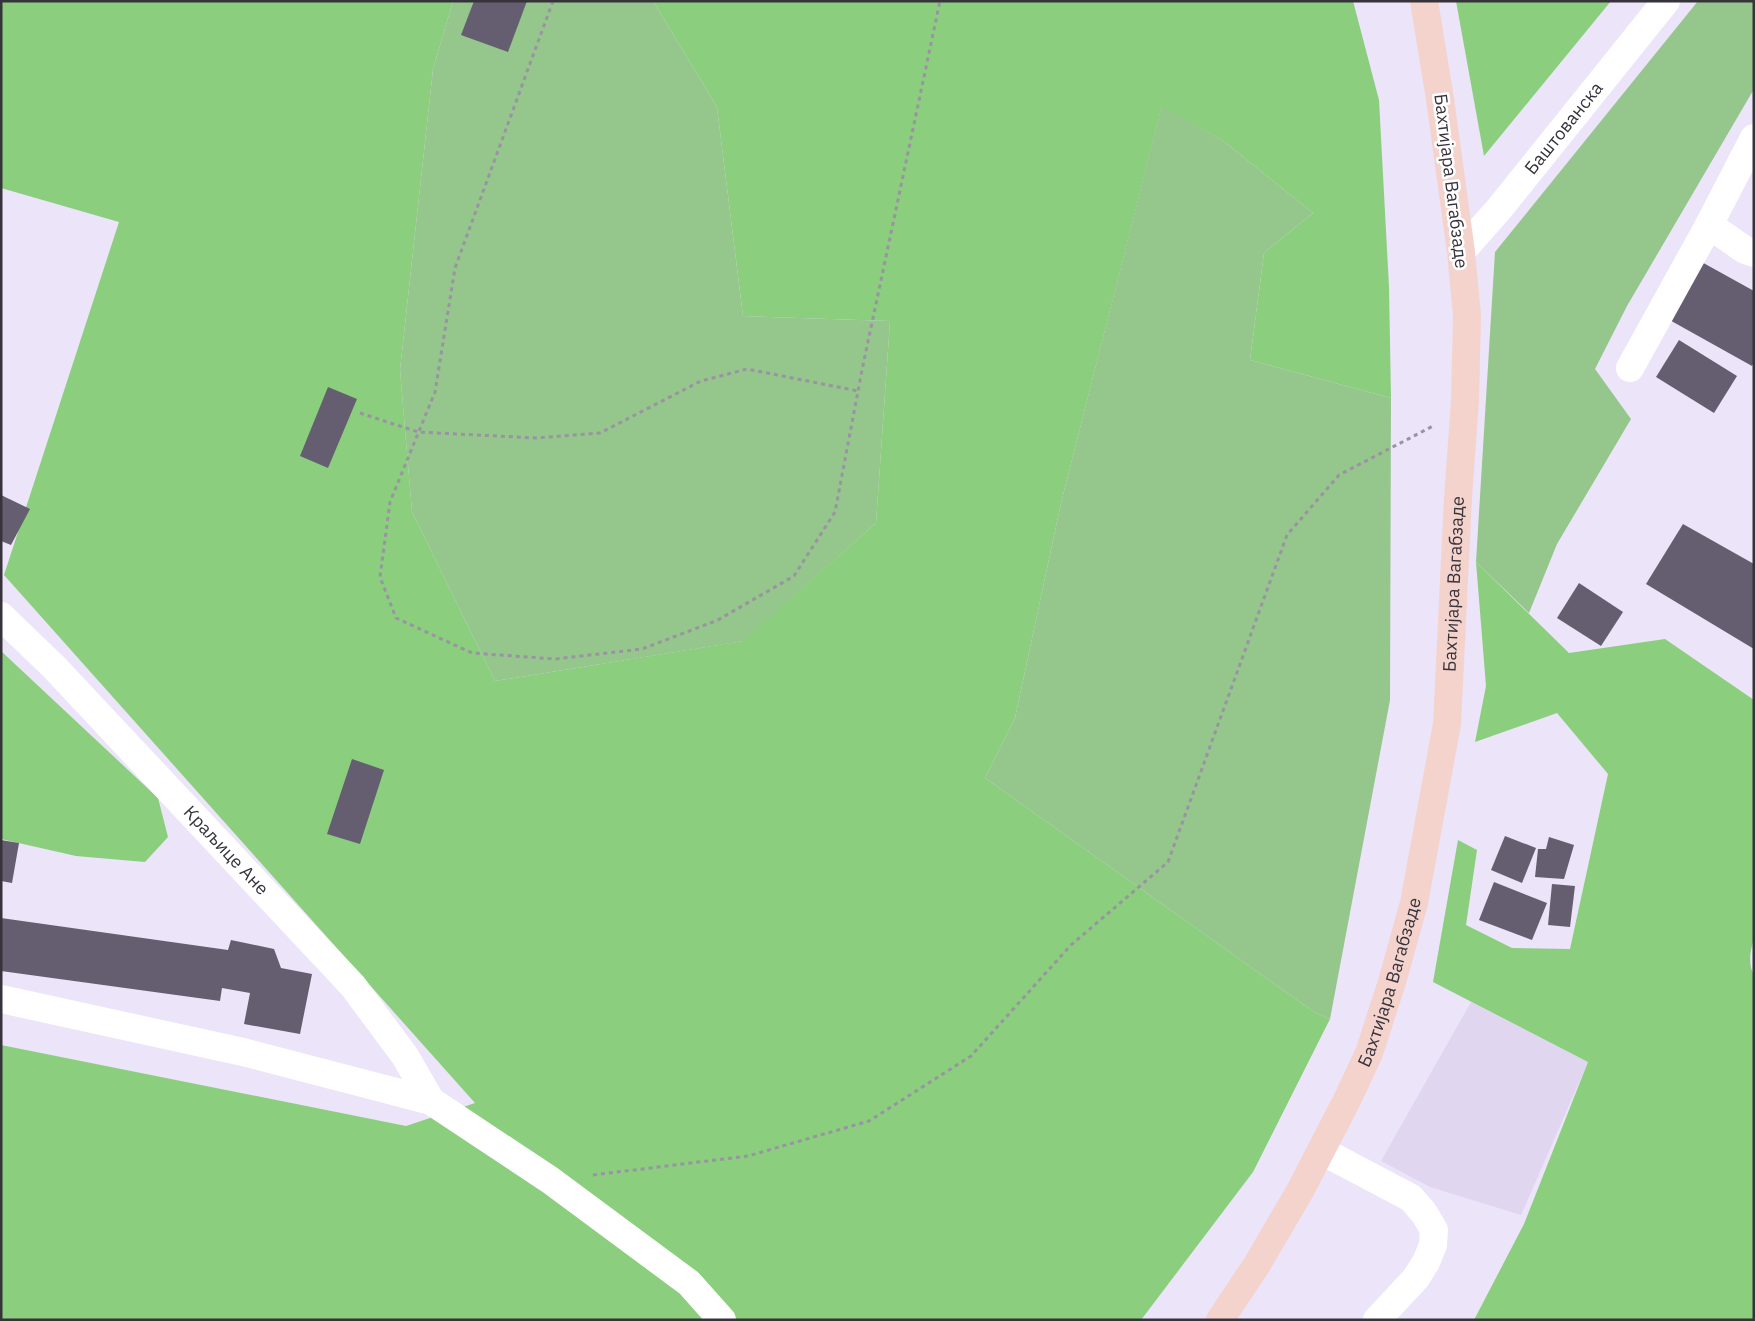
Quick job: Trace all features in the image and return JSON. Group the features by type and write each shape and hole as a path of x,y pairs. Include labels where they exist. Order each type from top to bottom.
{"main road":[{"name":"Бахтијара Вагабзаде","path":"1220,1320 1256,1266 1300,1191 1322,1151 1369,1053 1392,982 1414,903 1447,724 1456,526 1466,372 1467,315 1461,252 1440,99 1424,1"}],"street":[{"name":"Баштованска","path":"1461,252 1505,202 1666,1"},
{"path":"1630,368 1710,225 1754,138"},
{"path":"1710,225 1745,250 1754,253"},
{"name":"Краљице Ане","path":"1,616 54,667 353,986 405,1056 431,1100"},
{"path":"1,999 243,1052 431,1100 550,1180 689,1283 722,1320"},
{"path":"1322,1151 1411,1198 1424,1213 1434,1230 1433,1245 1426,1262 1416,1278 1377,1320"}],"path":[{"path":"552,1 455,268 435,392 390,502 380,576 396,618 472,653 555,659 642,649 718,620 794,576 835,512 858,391 940,1"},
{"path":"360,413 418,432 536,438 600,433 701,381 747,369 858,391"},
{"path":"550,1180 748,1156 869,1121 971,1056 1071,945 1168,862 1286,535 1339,475 1437,425"}],"shaded area":[{"path":"1471,1002 1588,1062 1521,1215 1430,1187 1381,1161"}],"green space":[{"path":"1,1 453,1 433,69 400,370 412,512 495,681 743,641 876,523 890,321 743,316 717,107 653,1 1353,1 1379,100 1389,287 1391,398 1250,360 1264,253 1313,213 1222,140 1162,106 1061,503 1015,718 985,778 1314,1012 1330,1019 1253,1172 1141,1320 1,1320 1,1045 406,1126 475,1103 4,575 119,222 1,188"},
{"path":"453,1 653,1 717,107 743,316 890,321 876,523 744,641 495,681 412,512 400,370 433,69"},
{"path":"1456,1 1611,1 1484,156"},
{"path":"1698,1 1754,1 1754,89 1627,306 1595,369 1631,419 1557,544 1529,613 1476,562 1495,252"},
{"path":"1162,105 1222,140 1313,213 1264,253 1250,360 1391,398 1390,700 1330,1019 1314,1012 985,778 1015,718 1061,503"},
{"path":"1476,562 1569,653 1665,639 1754,700 1754,940 1750,958 1754,975 1754,1320 1474,1320 1524,1224 1588,1062 1433,982 1458,840 1477,850 1466,925 1512,948 1570,949 1608,774 1557,713 1475,742 1486,686"},
{"path":"1,651 158,798 168,837 145,862 76,856 1,839"}],"building":[{"path":"474,1 527,1 508,52 461,35"},
{"path":"1698,260 1754,291 1754,362 1752,366 1666,318"},
{"path":"1679,340 1737,376 1714,413 1656,377"},
{"path":"328,387 357,399 328,468 300,456"},
{"path":"1,495 30,509 11,545 1,541"},
{"path":"1683,524 1754,564 1754,649 1646,584"},
{"path":"1579,583 1623,612 1601,646 1557,618"},
{"path":"352,759 384,770 360,844 327,834"},
{"path":"1505,836 1536,848 1522,883 1491,870"},
{"path":"1549,837 1574,845 1564,879 1535,877 1538,849 1546,849"},
{"path":"1,840 19,843 12,883 1,881"},
{"path":"1494,882 1547,903 1532,940 1479,920"},
{"path":"1552,884 1575,886 1570,927 1548,925"},
{"path":"1,918 228,950 231,940 274,949 281,968 312,974 300,1034 244,1024 250,993 222,988 220,1001 1,971"}]}
